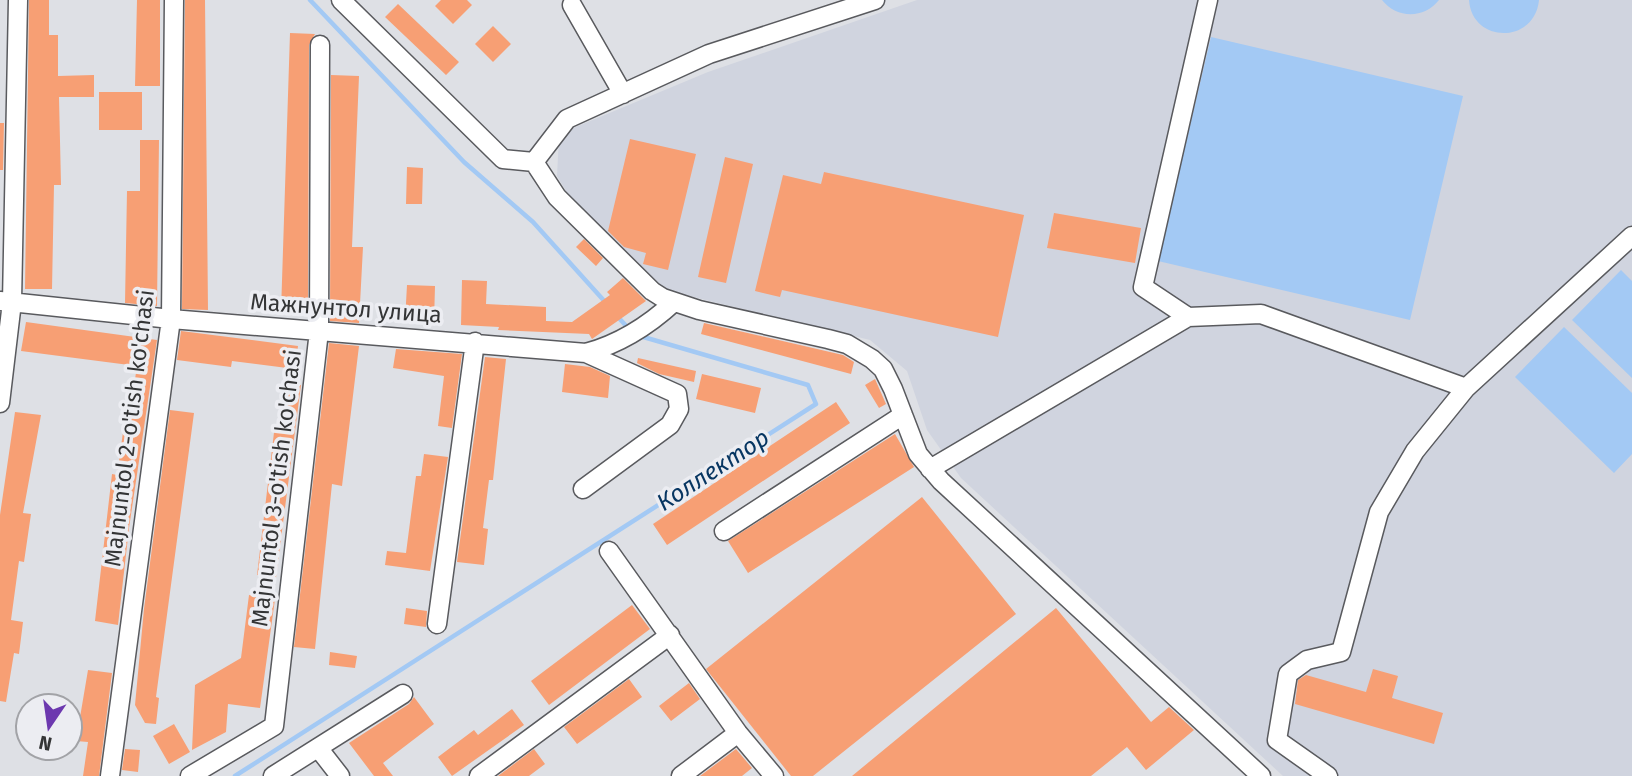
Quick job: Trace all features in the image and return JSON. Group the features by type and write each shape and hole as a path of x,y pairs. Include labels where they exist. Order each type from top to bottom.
{"street":[{"path":"0,402 18,0"},
{"name":"Majnuntol 2-o'tish ko'chasi","path":"110,776 171,319 174,0"},
{"path":"341,0 503,159 534,162"},
{"path":"534,162 568,119 709,54 875,0"},
{"path":"1188,317 1143,287 1208,0"},
{"path":"572,5 623,94"},
{"name":"Majnuntol 3-o'tish ko'chasi","path":"190,776 274,726 319,331 320,45"},
{"path":"534,162 557,197 652,291 674,302 828,339 858,350 883,369 918,454 930,469 1261,776"},
{"path":"1328,776 1278,740 1288,674 1307,660 1341,652 1378,512 1415,451 1466,388 1632,236"},
{"name":"Мажнунтол улица","path":"6,302 171,319 475,342 586,354 633,333 674,302"},
{"path":"930,469 1188,317 1261,314 1466,388"},
{"path":"437,624 475,342"},
{"path":"583,489 670,425 679,410 677,394 586,354"},
{"path":"724,531 903,415"},
{"path":"609,551 738,733 774,776"},
{"path":"479,776 670,635"},
{"path":"273,776 403,694"},
{"path":"681,776 738,733"},
{"path":"319,749 340,776"}],"shaded area":[{"path":"917,0 1632,0 1632,776 1283,776 961,478 927,430 907,371 870,340 677,293 648,282 572,201 557,176 559,137 571,129 708,72"}],"water":[{"path":"1382,0 1439,0 1426,11 1410,14 1395,11"},
{"path":"1469,0 1539,0 1535,14 1527,25 1504,33 1491,31 1481,25 1473,14"},
{"path":"1211,37 1463,96 1410,320 1158,261"},
{"path":"1621,270 1632,281 1632,378 1572,320"},
{"path":"1564,327 1632,393 1632,454 1614,473 1515,377"}],"building":[{"path":"29,0 49,0 49,35 58,35 58,76 94,75 94,97 59,97 61,185 54,185 52,289 25,289"},
{"path":"137,0 160,0 160,86 135,86"},
{"path":"185,0 205,0 208,310 182,309"},
{"path":"441,0 467,0 472,5 453,24 435,6"},
{"path":"398,4 459,62 446,75 385,17"},
{"path":"493,26 511,44 493,62 475,44"},
{"path":"290,33 315,34 309,45 308,313 281,312"},
{"path":"331,75 359,76 352,247 363,247 359,323 330,321"},
{"path":"99,92 142,92 142,130 99,130"},
{"path":"0,123 4,123 3,170 0,170"},
{"path":"630,139 696,154 668,270 643,264 646,253 624,247 608,231"},
{"path":"140,140 159,140 157,306 125,303 127,191 140,191"},
{"path":"725,157 753,164 726,283 698,277"},
{"path":"407,167 423,168 422,204 406,204"},
{"path":"824,172 1024,215 998,337 782,290 780,297 755,291 783,175 821,184"},
{"path":"1054,213 1141,228 1135,263 1047,248"},
{"path":"584,239 603,258 596,266 576,247"},
{"path":"623,278 646,301 592,339 589,334 498,330 499,327 461,325 462,280 487,281 486,304 546,307 546,321 572,322 610,295 607,292"},
{"path":"407,285 435,286 434,322 405,321"},
{"path":"26,322 157,340 129,528 118,625 95,621 112,474 117,475 124,425 128,426 137,366 21,351"},
{"path":"704,323 843,355 854,362 851,374 701,334"},
{"path":"181,331 298,346 295,369 232,361 231,367 177,360"},
{"path":"329,343 359,346 342,486 332,484 315,649 294,647"},
{"path":"396,349 462,354 452,428 438,426 444,376 393,368"},
{"path":"485,357 506,359 493,480 489,480 483,528 488,529 484,565 457,562"},
{"path":"638,358 696,371 694,382 659,374 637,363"},
{"path":"565,364 590,367 610,376 608,398 562,392"},
{"path":"702,374 761,388 755,413 696,399"},
{"path":"875,379 886,404 879,408 865,385"},
{"path":"289,384 301,385 276,577 257,575 275,424 283,425"},
{"path":"836,402 850,423 667,545 653,524"},
{"path":"170,410 194,413 156,697 159,698 156,724 145,723 135,705 144,609"},
{"path":"15,412 41,415 23,513 31,514 24,562 19,561 11,620 23,622 19,654 14,653 6,702 0,701 0,515"},
{"path":"895,434 914,467 748,573 728,541"},
{"path":"424,454 448,457 430,571 385,565 387,551 406,553 416,476 421,476"},
{"path":"922,497 1016,614 813,776 791,776 706,669"},
{"path":"249,595 275,599 260,708 228,704 226,732 192,750 195,685 241,658"},
{"path":"632,605 650,629 549,705 531,681"},
{"path":"406,608 427,611 426,627 404,624"},
{"path":"1056,608 1151,722 1169,707 1194,730 1146,770 1127,747 1091,776 852,776"},
{"path":"330,652 357,656 355,668 329,665"},
{"path":"1373,669 1398,676 1392,698 1443,713 1434,744 1295,704 1298,680 1306,675 1366,692"},
{"path":"88,670 112,673 99,776 83,776 88,742 84,742 84,694"},
{"path":"629,679 642,697 577,744 564,727"},
{"path":"689,683 700,699 671,721 659,706"},
{"path":"414,697 434,724 383,763 393,776 374,776 349,743 409,704"},
{"path":"512,709 524,725 452,776 438,757 474,730 478,735"},
{"path":"174,724 190,752 169,764 153,736"},
{"path":"125,749 140,750 138,772 122,770"},
{"path":"534,749 545,764 529,776 498,776"},
{"path":"736,749 752,768 742,776 700,776"}],"waterway":[{"path":"310,0 464,162 533,222 607,304"},
{"name":"Коллектор","path":"617,316 630,330"},
{"name":"Коллектор","path":"235,776 816,404 808,385 640,336"}]}
